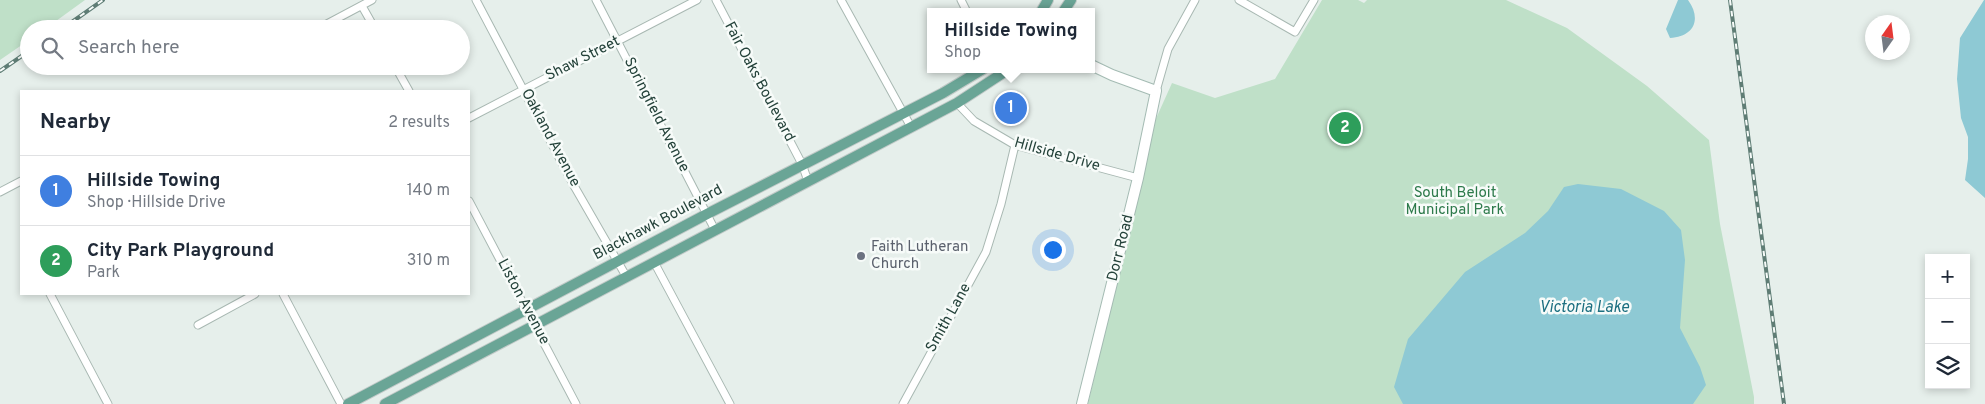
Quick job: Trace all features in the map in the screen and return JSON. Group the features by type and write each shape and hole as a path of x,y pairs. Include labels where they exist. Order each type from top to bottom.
{"main road":[{"name":"Blackhawk Boulevard","path":"348,404 802,164 943,93 976,73"},
{"path":"385,404 957,103 1003,73"}],"street":[{"path":"335,20 372,0"},
{"name":"Oakland Avenue","path":"476,0 573,184 626,276"},
{"name":"Springfield Avenue","path":"596,0 619,41 715,230"},
{"name":"Shaw Street","path":"470,117 698,0"},
{"name":"Fair Oaks Boulevard","path":"716,0 802,164 808,181"},
{"path":"841,0 911,127"},
{"path":"1095,67 1156,90 1168,49 1195,0"},
{"path":"1239,0 1295,32 1314,0"},
{"path":"362,6 370,20"},
{"path":"401,75 408,90"},
{"name":"Dorr Road","path":"1082,404 1138,178 1156,90"},
{"name":"Hillside Drive","path":"957,103 974,121 1015,145 1138,178"},
{"name":"Smith Lane","path":"903,404 986,252 1001,204 1015,145"},
{"path":"0,192 20,182"},
{"name":"Liston Avenue","path":"470,203 576,404"},
{"path":"654,262 730,404"},
{"path":"51,295 108,404"},
{"path":"198,325 254,295"},
{"path":"283,295 341,404"}],"green space":[{"path":"0,0 85,0 57,20 20,20 20,46 0,60"},
{"name":"South Beloit Municipal Park","path":"1322,0 1358,0 1364,3 1367,0 1506,0 1567,28 1647,86 1709,140 1720,224 1754,404 1088,404 1154,123 1172,83 1215,98 1275,79"}],"water":[{"path":"1678,0 1688,0 1695,20 1690,31 1678,37 1670,38 1666,29"},
{"path":"1984,0 1985,198 1965,180 1968,159 1968,137 1961,118 1957,79 1960,38"},
{"name":"Victoria Lake","path":"1578,184 1621,189 1664,211 1681,230 1685,260 1680,328 1700,367 1706,385 1693,404 1403,404 1394,387 1408,339 1465,272 1525,233 1548,211 1564,187"}],"railway":[{"path":"75,20 103,0"},
{"path":"1730,0 1784,404"},
{"path":"0,71 20,57"}],"place":[{"name":"Hillside Towing","path":"1011,108"},
{"name":"City Park Playground","path":"1345,128"},
{"name":"Faith Lutheran Church","path":"861,256"}]}
